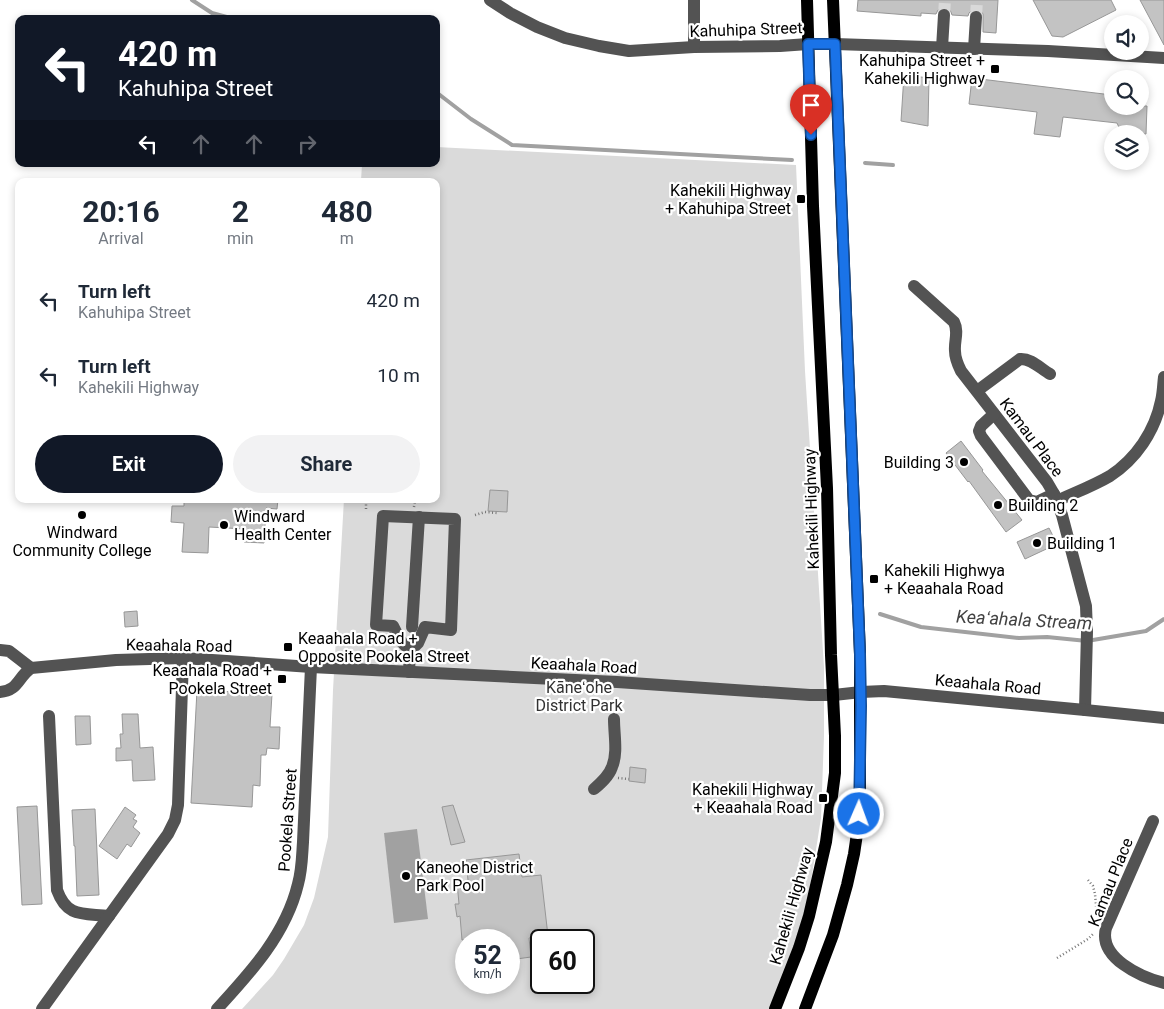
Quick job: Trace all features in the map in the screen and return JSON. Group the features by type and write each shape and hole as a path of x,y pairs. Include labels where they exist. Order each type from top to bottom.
{"main road":[{"name":"Kahekili Highway","path":"775,1009 799,948 809,916 826,842 835,773 827,488 812,206 807,0"},
{"path":"805,1009 833,935 854,854 860,800 861,692 833,0"}],"street":[{"name":"Kahuhipa Street","path":"490,0 537,27 565,38 599,46 629,50 835,44 1048,51 1164,58"},
{"path":"694,0 694,47"},
{"path":"942,48 944,15"},
{"path":"974,49 976,17"},
{"name":"Kamau Place","path":"914,286 954,322 957,330 956,360 961,371 1046,482 1062,515 1087,615 1084,710"},
{"path":"977,391 1020,359 1026,359 1050,374"},
{"path":"994,414 981,426 980,433 1030,500 1037,502 1055,498 1110,475 1121,467 1140,448 1150,431 1162,400 1164,377"},
{"path":"383,516 455,519 451,630 393,626 376,625 383,516"},
{"path":"409,672 410,651 418,643 419,518"},
{"path":"393,626 400,640 410,651"},
{"path":"0,650 8,651 31,668 11,690 0,692"},
{"path":"42,1009 168,834 175,820 178,796 183,658"},
{"name":"Keaahala Road","path":"31,668 116,660 183,658 311,667 834,695 884,691 1164,718"},
{"name":"Pookela Street","path":"217,1009 263,956 282,924 298,885 303,842 311,667"},
{"path":"49,716 57,890 66,906 73,912 109,916"},
{"path":"594,789 612,768 615,750 614,719"},
{"name":"Kamau Place","path":"1153,821 1106,928 1102,932 1109,950 1126,966 1145,977 1164,983"}],"path":[{"path":"366,503 366,510"},
{"path":"475,516 485,512 497,513 498,511"},
{"path":"1057,958 1102,932 1093,886 1088,880"}],"green space":[{"name":"Kāneʻohe District Park","path":"440,147 796,165 805,371 824,667 824,736 821,818 807,906 790,961 770,1009 242,1009 273,975 304,925 314,898 328,837 333,690 344,503 440,503 440,178 361,178 362,167 440,167"}],"shaded area":[{"name":"Kaneohe District Park Pool","path":"417,829 428,919 394,923 384,833"}],"building":[{"path":"858,0 998,0 996,33 983,32 983,14 977,9 972,10 968,16 952,15 949,9 944,7 938,10 936,14 921,13 921,16 857,11"},
{"path":"1033,0 1111,0 1116,10 1063,37 1052,36"},
{"path":"1140,0 1164,0 1164,45 1149,15"},
{"path":"904,75 929,78 928,126 901,121"},
{"path":"972,78 1104,94 1104,115 1147,115 1146,125 1118,125 1117,123 1063,117 1060,137 1034,134 1037,112 969,104"},
{"path":"961,441 982,471 1022,520 1006,532 946,453"},
{"path":"490,490 508,491 507,512 488,511"},
{"name":"Windward Health Center","path":"184,503 278,503 277,509 266,508 264,543 244,542 245,529 209,527 208,553 182,552 184,523 171,522 172,506 184,506"},
{"name":"Building 1","path":"1049,528 1057,544 1025,559 1017,542"},
{"path":"137,611 138,626 125,627 124,612"},
{"path":"197,690 272,694 270,727 280,727 279,749 267,748 266,755 261,755 260,786 253,785 252,807 191,803"},
{"path":"122,714 138,714 140,748 153,747 155,780 133,781 132,760 116,761 116,748 121,748 120,734 123,734"},
{"path":"75,716 90,716 91,744 76,745"},
{"path":"630,767 646,769 645,783 629,781"},
{"path":"453,805 465,842 451,845 442,807"},
{"path":"37,806 42,904 22,905 17,807"},
{"path":"125,807 136,815 133,819 137,821 133,827 140,833 131,847 127,844 117,859 99,846"},
{"path":"95,809 99,895 77,896 72,810"},
{"path":"519,854 522,877 541,875 547,929 530,929 530,957 520,958 520,929 461,929 460,916 457,917 455,904 459,904 457,882 468,880 466,860"}],"waterway":[{"path":"192,0 212,13 219,15"},
{"path":"440,95 471,119 512,145 792,160"},
{"path":"865,163 893,165"},
{"name":"Keaʻahala Stream","path":"880,614 921,627 1019,638 1047,637 1087,641 1146,631 1164,619"}],"tunnel":[{"path":"944,15 945,0"},
{"path":"976,17 977,0"}],"place":[{"name":"Kahuhipa Street + Kahekili Highway","path":"995,69"},
{"name":"Kahekili Highway + Kahuhipa Street","path":"801,199"},
{"name":"Building 3","path":"964,462"},
{"name":"Building 2","path":"998,505"},
{"name":"Windward Community College","path":"82,515"},
{"name":"Windward Health Center","path":"224,525"},
{"name":"Building 1","path":"1037,543"},
{"name":"Kahekili Highwya + Keaahala Road","path":"874,579"},
{"name":"Keaahala Road + Opposite Pookela Street","path":"288,647"},
{"name":"Keaahala Road + Pookela Street","path":"282,679"},
{"name":"Kahekili Highway + Keaahala Road","path":"823,798"},
{"name":"Kaneohe District Park Pool","path":"406,876"}],"route":[{"path":"811,135 808,44 835,44 860,654 859,814"}]}
